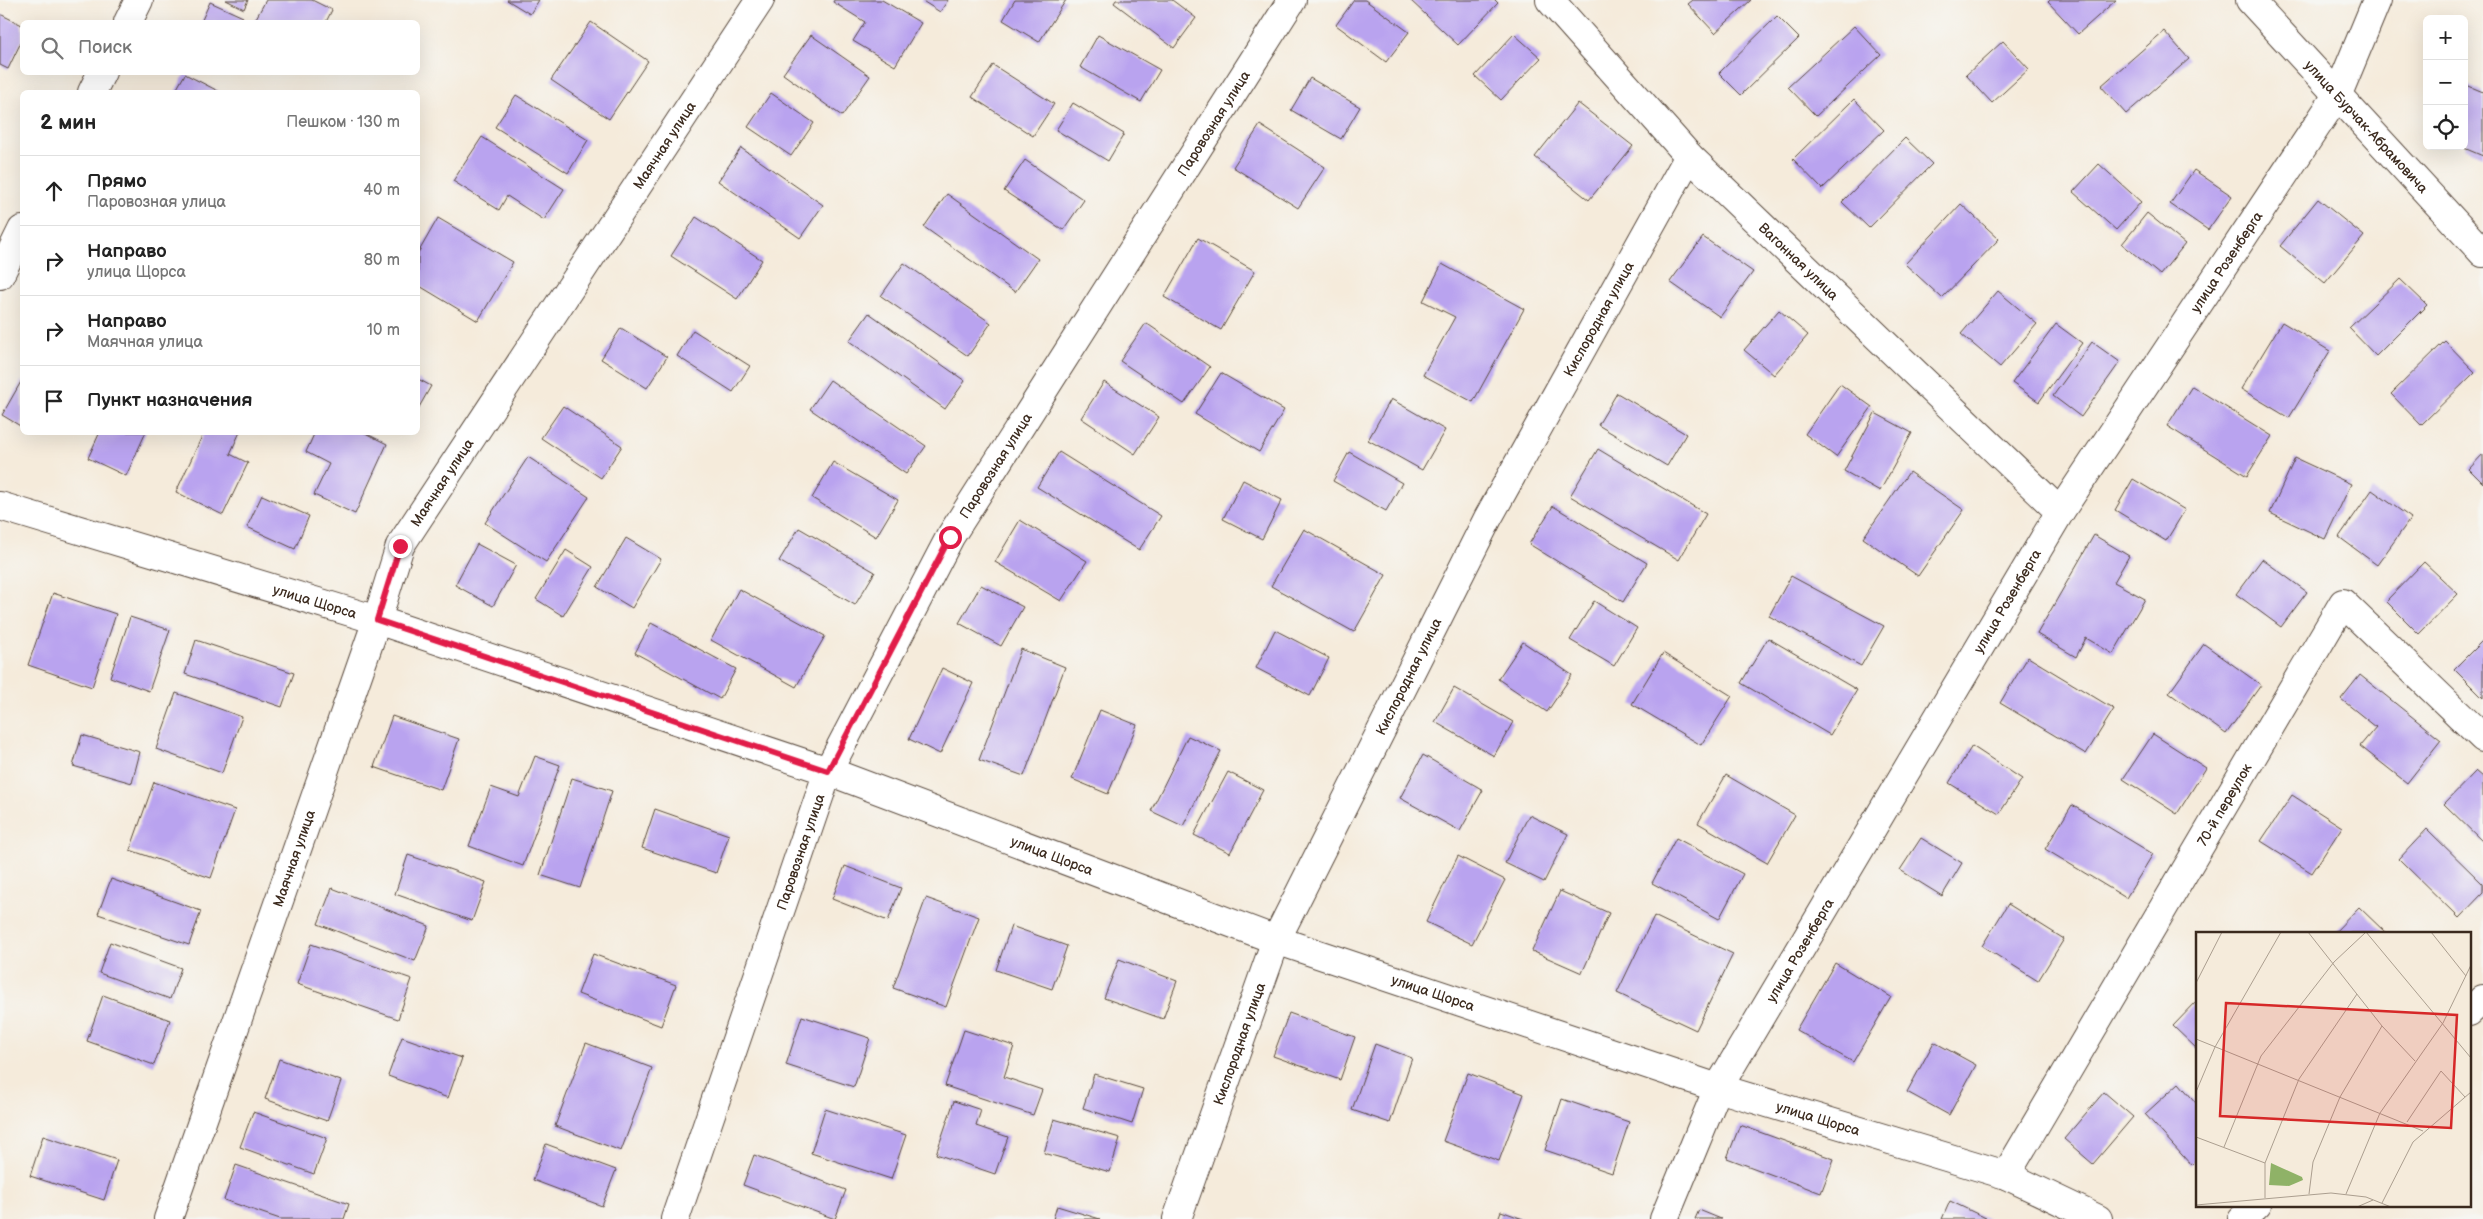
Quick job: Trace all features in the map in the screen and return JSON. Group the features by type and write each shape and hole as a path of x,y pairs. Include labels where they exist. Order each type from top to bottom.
{"street":[{"path":"129,20 139,0"},
{"name":"Маячная улица","path":"168,1219 377,620 400,546 760,0"},
{"name":"Паровозная улица","path":"675,1219 828,771 950,537 1292,0"},
{"name":"Вагонная улица","path":"1550,0 1689,156 2060,512"},
{"name":"улица Бурчак-Абрамовича","path":"2250,0 2483,253"},
{"name":"улица Розенберга","path":"1664,1219 1718,1088 2060,512 2338,94 2377,0"},
{"path":"93,90 100,75"},
{"name":"Кислородная улица","path":"1177,1219 1276,940 1488,518 1689,156"},
{"path":"0,275 20,234"},
{"name":"улица Щорса","path":"0,506 377,620 828,771 1276,940 1718,1088 2006,1175 2098,1219"},
{"name":"70-й переулок","path":"2006,1175 2343,603 2483,738"},
{"path":"2470,1011 2483,1000"},
{"path":"2242,1219 2256,1206"}],"building":[{"path":"226,0 248,0 244,9"},
{"path":"266,0 312,0 332,10 327,20 255,20"},
{"path":"507,0 539,0 530,14"},
{"path":"834,0 882,0 921,23 895,66 853,41 865,22 833,2"},
{"path":"921,0 948,0 940,12"},
{"path":"1015,0 1066,0 1039,42 1003,20"},
{"path":"1116,0 1172,0 1196,18 1174,48 1114,3"},
{"path":"1354,0 1365,0 1409,32 1386,62 1336,25"},
{"path":"1410,0 1495,0 1498,3 1458,45"},
{"path":"1693,0 1751,0 1715,33 1688,4"},
{"path":"2050,0 2116,0 2078,34 2048,2"},
{"path":"210,2 243,17 242,20 202,20"},
{"path":"0,14 20,24 20,44 8,69 0,65"},
{"path":"1777,16 1799,38 1741,95 1719,73"},
{"path":"591,22 648,61 609,119 551,80"},
{"path":"1854,26 1881,55 1816,116 1788,87"},
{"path":"2164,31 2189,59 2126,114 2101,86"},
{"path":"1514,34 1541,58 1501,100 1475,76"},
{"path":"811,35 870,76 842,116 783,74"},
{"path":"1098,35 1160,70 1141,102 1080,67"},
{"path":"2003,41 2029,69 1992,103 1966,75"},
{"path":"993,65 1054,104 1033,136 972,97"},
{"path":"184,75 187,75 216,90 176,90"},
{"path":"1310,78 1360,107 1341,139 1291,110"},
{"path":"2468,86 2483,92 2483,156 2468,150"},
{"path":"771,93 814,123 791,156 748,127"},
{"path":"516,95 588,140 568,173 495,127"},
{"path":"1854,99 1884,130 1822,189 1793,159"},
{"path":"1073,103 1124,134 1108,161 1056,130"},
{"path":"1578,103 1633,146 1589,200 1535,157"},
{"path":"1260,125 1325,167 1298,208 1233,167"},
{"path":"482,137 564,189 544,220 507,196 499,210 453,181"},
{"path":"1905,138 1932,164 1869,228 1842,202"},
{"path":"741,148 823,205 800,238 718,181"},
{"path":"1025,160 1084,200 1063,230 1004,191"},
{"path":"2099,164 2141,202 2116,230 2073,192"},
{"path":"2194,170 2232,196 2208,230 2170,204"},
{"path":"947,194 1038,259 1015,292 924,227"},
{"path":"2318,199 2364,236 2325,283 2280,246"},
{"path":"1961,204 1999,239 1942,298 1905,264"},
{"path":"2147,213 2185,244 2160,275 2122,244"},
{"path":"696,217 762,260 737,299 671,256"},
{"path":"438,218 513,262 478,321 420,286 420,250"},
{"path":"1703,237 1753,272 1720,317 1670,282"},
{"path":"1198,238 1255,271 1221,330 1164,297"},
{"path":"904,263 991,323 968,356 881,296"},
{"path":"1442,264 1524,309 1473,402 1423,375 1455,317 1423,301"},
{"path":"2400,279 2427,305 2376,356 2349,328"},
{"path":"1998,291 2037,324 2000,367 1961,334"},
{"path":"1779,310 1808,335 1774,375 1744,350"},
{"path":"869,313 965,381 945,409 849,341"},
{"path":"2282,322 2330,351 2289,418 2241,389"},
{"path":"1146,323 1210,367 1184,404 1120,361"},
{"path":"2056,324 2082,343 2039,402 2012,383"},
{"path":"621,328 667,357 647,388 601,359"},
{"path":"693,330 750,366 733,392 677,356"},
{"path":"2445,341 2475,372 2421,425 2391,394"},
{"path":"2092,342 2120,362 2081,417 2053,396"},
{"path":"1221,373 1284,410 1259,452 1195,414"},
{"path":"420,380 431,386 420,405"},
{"path":"830,380 926,446 906,474 810,409"},
{"path":"1104,382 1159,417 1135,454 1081,418"},
{"path":"20,384 20,426 2,415"},
{"path":"1840,384 1872,407 1836,457 1805,434"},
{"path":"2192,386 2272,436 2247,476 2167,426"},
{"path":"1617,393 1686,434 1667,466 1598,425"},
{"path":"1391,399 1445,430 1422,470 1368,440"},
{"path":"563,406 622,446 601,478 541,438"},
{"path":"1875,413 1912,433 1880,491 1844,471"},
{"path":"99,435 145,435 126,476 88,458"},
{"path":"203,435 239,435 230,454 248,463 223,515 176,492"},
{"path":"314,435 369,435 387,444 355,514 314,495 329,464 306,452"},
{"path":"1598,449 1706,514 1679,560 1570,496"},
{"path":"1059,452 1161,516 1139,550 1037,487"},
{"path":"1349,452 1402,483 1386,511 1333,481"},
{"path":"2483,454 2483,483 2469,469"},
{"path":"528,457 589,497 546,562 485,523"},
{"path":"2295,458 2351,484 2325,539 2270,513"},
{"path":"833,462 898,500 876,537 812,498"},
{"path":"1909,472 1964,510 1918,576 1863,538"},
{"path":"2133,479 2185,510 2166,541 2115,510"},
{"path":"1243,480 1282,500 1262,539 1223,519"},
{"path":"2372,490 2411,518 2377,565 2339,537"},
{"path":"262,495 309,516 295,549 247,527"},
{"path":"1553,506 1647,563 1623,602 1529,544"},
{"path":"1020,520 1087,561 1061,601 995,562"},
{"path":"799,528 875,572 855,605 779,561"},
{"path":"1304,529 1386,575 1354,632 1271,586"},
{"path":"2094,535 2129,556 2114,582 2145,599 2113,654 2086,638 2076,657 2037,634"},
{"path":"626,538 661,559 632,608 597,587"},
{"path":"477,544 516,565 493,606 455,585"},
{"path":"566,550 593,567 563,616 536,599"},
{"path":"2262,559 2307,592 2281,627 2236,594"},
{"path":"2424,562 2458,594 2419,634 2386,601"},
{"path":"1791,576 1884,626 1861,666 1769,616"},
{"path":"981,585 1023,607 1001,646 959,623"},
{"path":"739,589 825,636 796,687 711,640"},
{"path":"53,593 116,614 92,687 28,665"},
{"path":"1594,601 1637,628 1614,666 1570,640"},
{"path":"130,617 170,630 149,691 110,677"},
{"path":"651,623 736,669 720,699 635,653"},
{"path":"1275,630 1329,658 1310,696 1256,668"},
{"path":"1768,638 1857,690 1830,735 1741,683"},
{"path":"196,640 294,673 282,707 185,674"},
{"path":"2483,640 2483,698 2454,669"},
{"path":"1523,642 1572,675 1547,712 1498,679"},
{"path":"2204,644 2261,685 2226,734 2169,693"},
{"path":"1021,649 1065,667 1024,776 979,760"},
{"path":"1663,653 1732,696 1701,745 1632,704"},
{"path":"2028,657 2114,709 2086,754 2000,703"},
{"path":"942,668 973,683 940,754 909,739"},
{"path":"2360,675 2441,740 2407,783 2360,746 2376,727 2341,699"},
{"path":"1454,688 1513,722 1494,756 1435,722"},
{"path":"176,693 242,717 222,773 156,749"},
{"path":"1100,710 1137,725 1108,794 1072,779"},
{"path":"392,716 459,739 441,790 374,767"},
{"path":"2153,734 2206,768 2177,814 2123,779"},
{"path":"82,735 140,752 132,783 73,766"},
{"path":"1188,736 1221,751 1183,826 1151,811"},
{"path":"1972,746 2022,779 1999,814 1949,783"},
{"path":"1423,755 1483,790 1460,831 1400,798"},
{"path":"535,756 560,765 523,866 469,846 491,787 519,797"},
{"path":"2476,771 2483,777 2483,842 2444,804"},
{"path":"1228,772 1263,790 1230,853 1194,835"},
{"path":"1726,775 1795,815 1767,863 1698,823"},
{"path":"572,778 612,791 580,888 540,875"},
{"path":"154,782 235,810 211,878 130,850"},
{"path":"2292,795 2342,827 2312,873 2261,841"},
{"path":"2072,805 2153,854 2126,898 2045,849"},
{"path":"655,809 729,835 716,873 642,848"},
{"path":"1529,815 1568,834 1544,882 1505,863"},
{"path":"2427,829 2483,884 2483,893 2459,918 2399,859"},
{"path":"1676,838 1743,874 1719,919 1652,883"},
{"path":"1921,838 1962,863 1942,896 1900,870"},
{"path":"408,855 486,882 472,921 395,894"},
{"path":"1458,856 1505,880 1472,944 1426,922"},
{"path":"845,866 901,888 888,921 832,899"},
{"path":"111,879 201,911 189,945 98,914"},
{"path":"332,888 429,926 415,961 318,924"},
{"path":"1560,891 1609,913 1582,973 1532,951"},
{"path":"926,898 979,917 946,1007 893,988"},
{"path":"2008,904 2064,939 2038,981 1982,946"},
{"path":"2359,907 2385,932 2335,932"},
{"path":"1654,916 1733,954 1696,1030 1617,993"},
{"path":"1011,926 1067,946 1052,989 996,970"},
{"path":"110,942 181,968 170,999 99,973"},
{"path":"311,944 412,979 398,1019 297,984"},
{"path":"593,954 676,985 661,1026 578,994"},
{"path":"1119,959 1177,981 1163,1019 1104,998"},
{"path":"1835,963 1891,997 1853,1062 1796,1030"},
{"path":"103,995 170,1020 154,1065 87,1041"},
{"path":"2196,1002 2196,1048 2173,1026"},
{"path":"1289,1013 1355,1037 1340,1080 1273,1056"},
{"path":"802,1016 870,1038 854,1087 786,1065"},
{"path":"964,1030 1014,1046 1004,1077 1042,1090 1033,1115 945,1086"},
{"path":"402,1037 462,1058 448,1098 388,1076"},
{"path":"1934,1042 1976,1065 1949,1115 1907,1092"},
{"path":"586,1043 652,1068 621,1151 555,1126"},
{"path":"1375,1044 1412,1058 1390,1123 1352,1110"},
{"path":"279,1059 341,1081 327,1121 265,1099"},
{"path":"1468,1073 1524,1094 1499,1161 1443,1141"},
{"path":"1094,1074 1143,1089 1132,1124 1083,1108"},
{"path":"2179,1083 2196,1103 2196,1160 2191,1165 2145,1114"},
{"path":"2104,1092 2133,1117 2093,1164 2064,1139"},
{"path":"1562,1099 1629,1122 1612,1173 1545,1150"},
{"path":"954,1101 981,1110 976,1126 1008,1137 995,1174 936,1154"},
{"path":"825,1109 906,1135 891,1179 811,1153"},
{"path":"253,1112 327,1138 314,1174 240,1147"},
{"path":"1054,1119 1120,1138 1110,1172 1044,1153"},
{"path":"1740,1125 1834,1159 1821,1193 1727,1158"},
{"path":"43,1136 117,1160 104,1200 30,1176"},
{"path":"546,1144 616,1170 602,1206 533,1180"},
{"path":"754,1155 846,1190 835,1219 743,1185"},
{"path":"236,1165 349,1204 344,1219 280,1219 224,1200"},
{"path":"1950,1201 1988,1219 1942,1219"},
{"path":"1057,1206 1100,1219 1053,1219"},
{"path":"1699,1210 1721,1219 1695,1219"},
{"path":"1501,1211 1523,1219 1498,1219"}],"route":[{"path":"400,546 377,620 828,771 950,537"}]}
